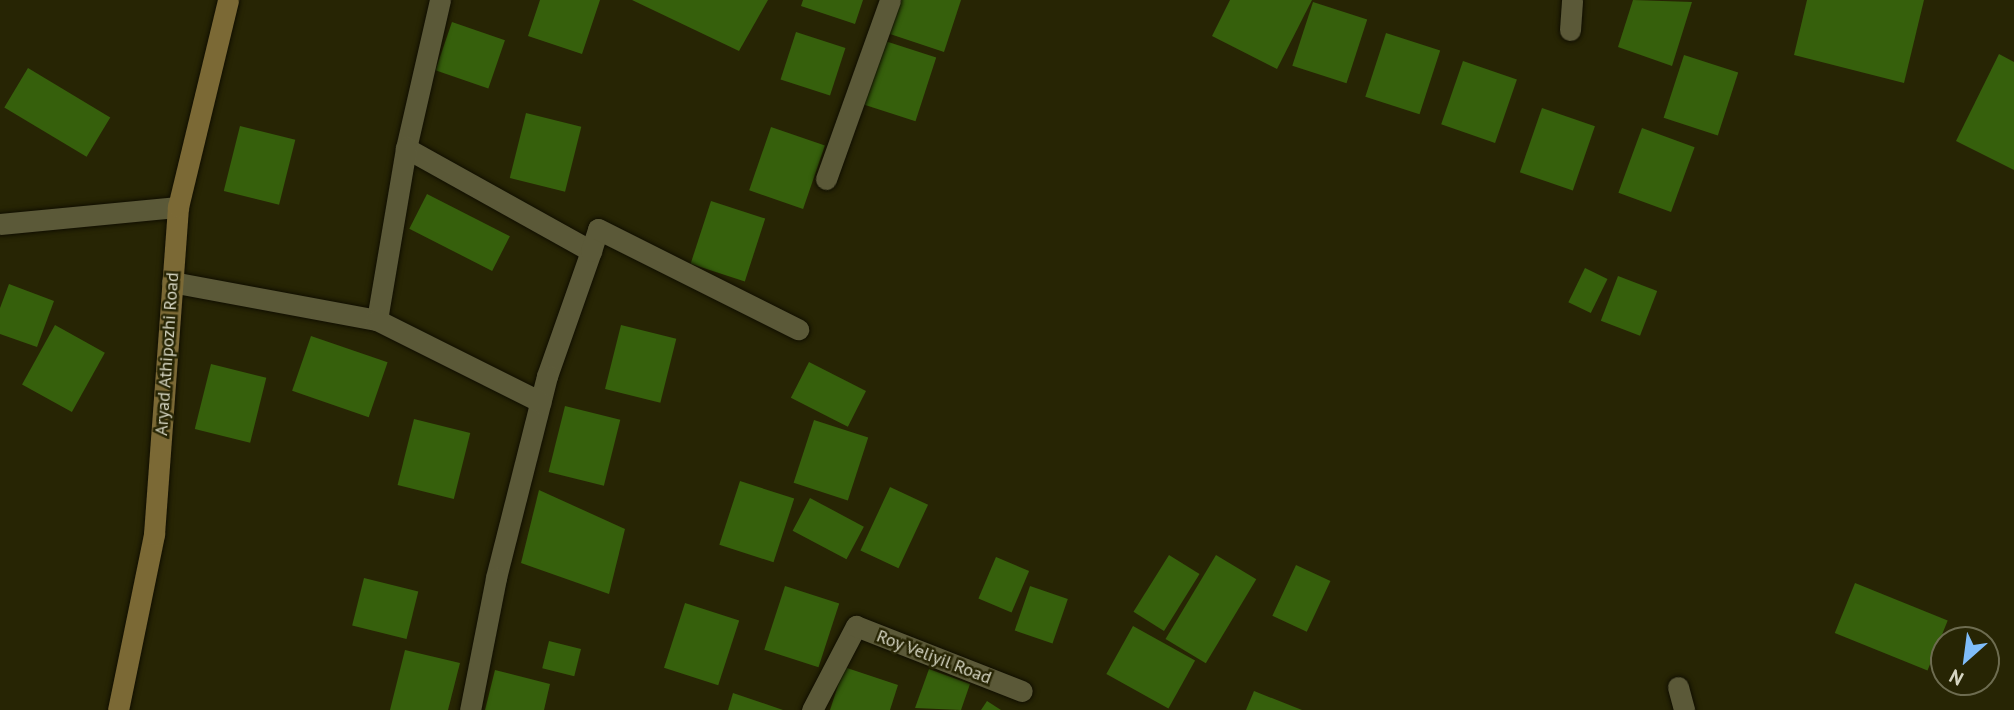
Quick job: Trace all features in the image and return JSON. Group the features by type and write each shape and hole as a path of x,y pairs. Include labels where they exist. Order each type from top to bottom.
{"street":[{"name":"Aryad Athipozhi Road","path":"118,710 154,534 178,207 228,0"},
{"path":"377,320 406,148 439,0"},
{"path":"826,179 890,0"},
{"path":"1570,30 1572,0"},
{"path":"406,148 591,251"},
{"path":"0,224 178,207"},
{"path":"470,710 496,578 541,402 598,229 797,328"},
{"path":"172,282 377,320 541,402"},
{"name":"Roy Veliyil Road","path":"812,710 856,626 1022,691"},
{"path":"1678,687 1684,710"}],"building":[{"path":"540,0 600,0 582,54 528,36"},
{"path":"632,0 768,0 739,51"},
{"path":"803,0 863,0 855,24 801,6"},
{"path":"901,0 961,0 944,52 890,34"},
{"path":"1230,0 1312,0 1277,69 1212,36"},
{"path":"1633,0 1692,2 1672,66 1618,47"},
{"path":"1807,0 1924,0 1904,83 1794,55"},
{"path":"1313,2 1367,20 1347,83 1292,66"},
{"path":"452,22 505,40 488,88 435,70"},
{"path":"796,32 845,48 830,96 781,80"},
{"path":"1386,33 1440,51 1420,114 1365,97"},
{"path":"882,40 936,58 916,121 861,104"},
{"path":"1999,54 2014,62 2014,170 1956,141"},
{"path":"1684,55 1738,73 1718,135 1664,118"},
{"path":"1463,61 1517,80 1495,143 1441,124"},
{"path":"28,68 110,117 87,157 4,107"},
{"path":"1542,108 1595,126 1573,191 1520,172"},
{"path":"526,113 581,127 565,192 510,178"},
{"path":"240,126 295,140 279,205 224,191"},
{"path":"771,127 825,146 803,209 749,190"},
{"path":"1642,128 1695,147 1671,212 1618,193"},
{"path":"427,194 510,236 492,271 409,229"},
{"path":"711,201 765,219 745,281 691,264"},
{"path":"1585,268 1607,279 1591,313 1568,302"},
{"path":"1618,276 1657,291 1640,336 1601,321"},
{"path":"9,284 54,301 37,347 0,334 0,308"},
{"path":"55,325 105,353 72,412 22,384"},
{"path":"621,325 676,339 660,403 605,389"},
{"path":"311,336 388,362 369,417 292,391"},
{"path":"809,362 866,391 848,427 791,398"},
{"path":"211,364 266,378 250,443 195,429"},
{"path":"565,406 620,420 604,486 549,472"},
{"path":"414,419 470,433 454,499 398,485"},
{"path":"814,420 868,438 848,500 794,483"},
{"path":"740,481 794,499 774,562 719,545"},
{"path":"890,487 928,505 898,568 860,550"},
{"path":"539,490 625,529 609,594 521,563"},
{"path":"810,498 864,527 846,559 793,531"},
{"path":"1169,555 1200,574 1164,631 1133,612"},
{"path":"1216,555 1256,579 1206,663 1166,639"},
{"path":"996,557 1029,571 1012,612 978,598"},
{"path":"1296,565 1330,581 1307,632 1272,616"},
{"path":"364,578 418,592 406,639 352,626"},
{"path":"1855,583 1948,620 1945,626 1930,626 1930,664 1927,671 1835,633"},
{"path":"785,586 839,604 819,667 764,650"},
{"path":"1030,586 1068,599 1053,643 1015,630"},
{"path":"685,603 739,621 718,685 664,668"},
{"path":"1133,626 1195,660 1168,709 1106,674"},
{"path":"549,641 581,649 574,676 542,668"},
{"path":"405,650 460,663 448,710 390,710"},
{"path":"844,667 898,685 890,710 830,710"},
{"path":"929,669 970,684 961,710 915,708"},
{"path":"495,670 550,684 544,710 485,710"},
{"path":"1254,691 1302,710 1246,710"},
{"path":"733,693 783,710 728,710"},
{"path":"987,701 1001,710 981,710"}]}
